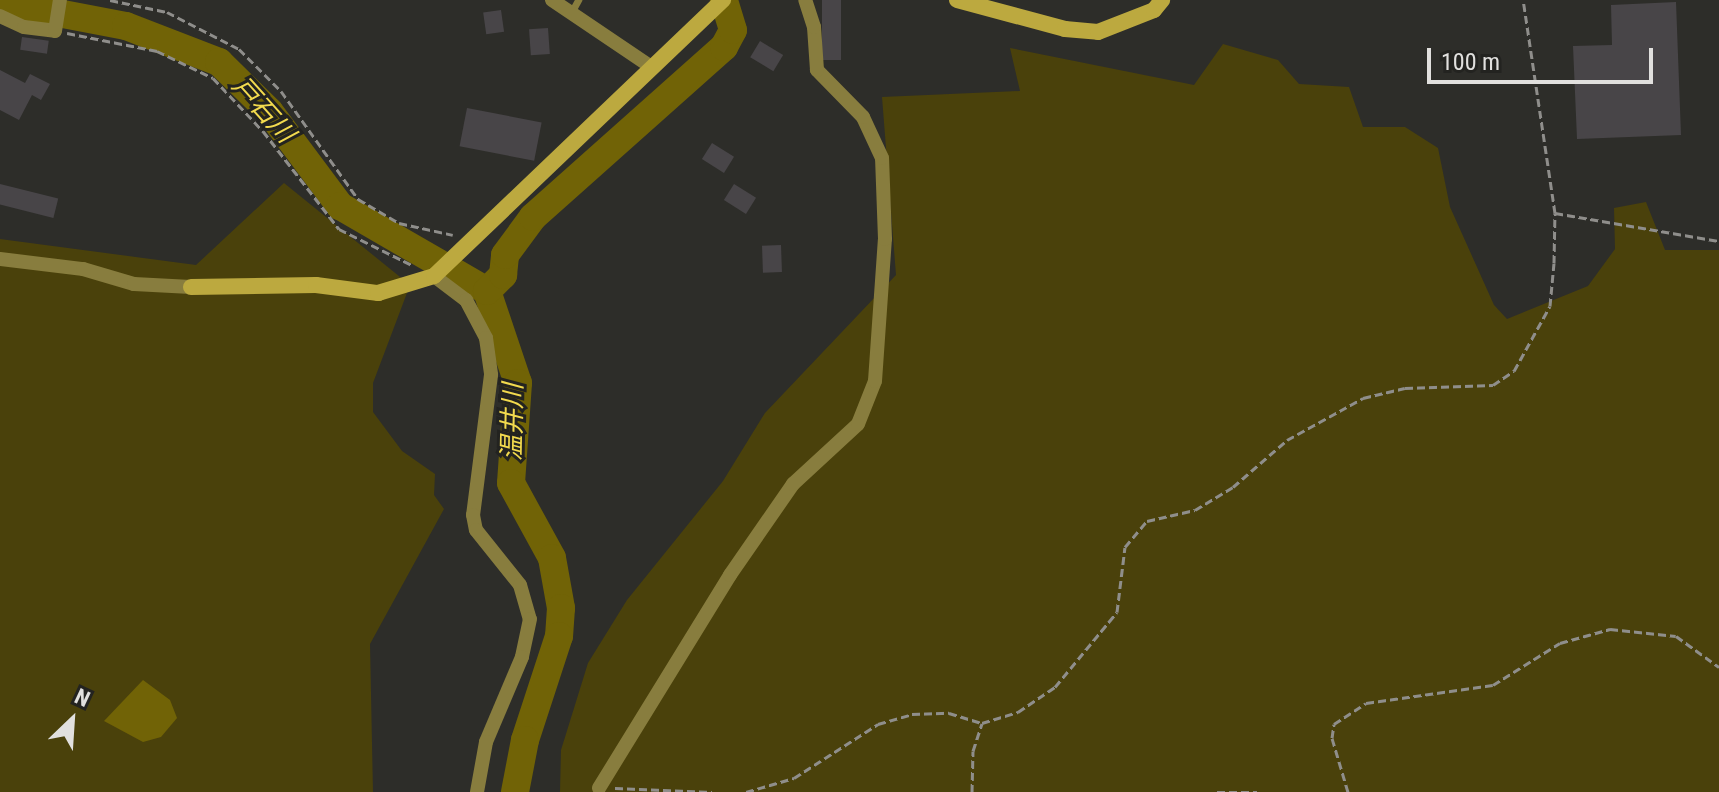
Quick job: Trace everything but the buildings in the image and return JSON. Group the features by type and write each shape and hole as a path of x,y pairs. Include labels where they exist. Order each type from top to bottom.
{"street":[{"path":"0,16 24,27 55,31 60,0"},
{"path":"552,0 575,5 650,66"},
{"path":"599,788 739,562 793,484 858,424 875,381 885,239 882,158 863,117 817,70 814,27 805,0"},
{"path":"957,0 1065,29 1098,32 1154,10 1162,0"},
{"path":"0,259 83,269 134,284 191,287 316,285 378,293 434,276 717,4"},
{"path":"434,276 466,300 486,338 491,375 473,515 483,542 520,585 530,619 522,657 486,742 477,792"}],"path":[{"path":"110,0 167,12 239,49 281,91 358,199 399,223 458,236 466,248"},
{"path":"746,792 794,778 878,724 912,714 949,713 982,723 1018,712 1055,687 1090,649 1117,612 1125,547 1147,521 1195,510 1233,487 1287,440 1363,398 1405,388 1493,385 1514,371 1550,306 1555,213 1523,0"},
{"path":"55,31 157,51 213,78 263,131 339,229 434,276"},
{"path":"1555,213 1719,241"},
{"path":"1348,792 1332,738 1334,724 1366,703 1493,685 1560,643 1610,629 1676,636 1719,667"},
{"path":"972,792 973,751 982,723"},
{"path":"599,788 712,792"},
{"path":"1217,792 1257,792"}],"shaded area":[{"path":"1223,44 1278,60 1299,84 1349,87 1363,127 1405,127 1438,148 1450,207 1494,305 1507,319 1588,286 1615,249 1614,208 1646,202 1665,250 1719,250 1719,792 560,792 561,750 588,663 627,600 723,481 765,413 896,275 882,97 1020,91 1010,48 1194,85"},
{"path":"284,183 410,285 373,383 373,412 402,451 435,474 434,495 444,509 370,644 373,792 0,792 0,239 196,265"},
{"path":"143,680 170,700 177,718 161,737 143,742 104,721"}],"waterway":[{"name":"温井川","path":"487,291 503,275 505,255 533,217 724,47 733,30 724,0"},
{"name":"戸石川","path":"0,2 126,26 219,62 269,111 340,206 487,291"},
{"name":"温井川","path":"487,291 518,383 511,483 552,558 561,608 559,636 525,740 515,792"}]}
